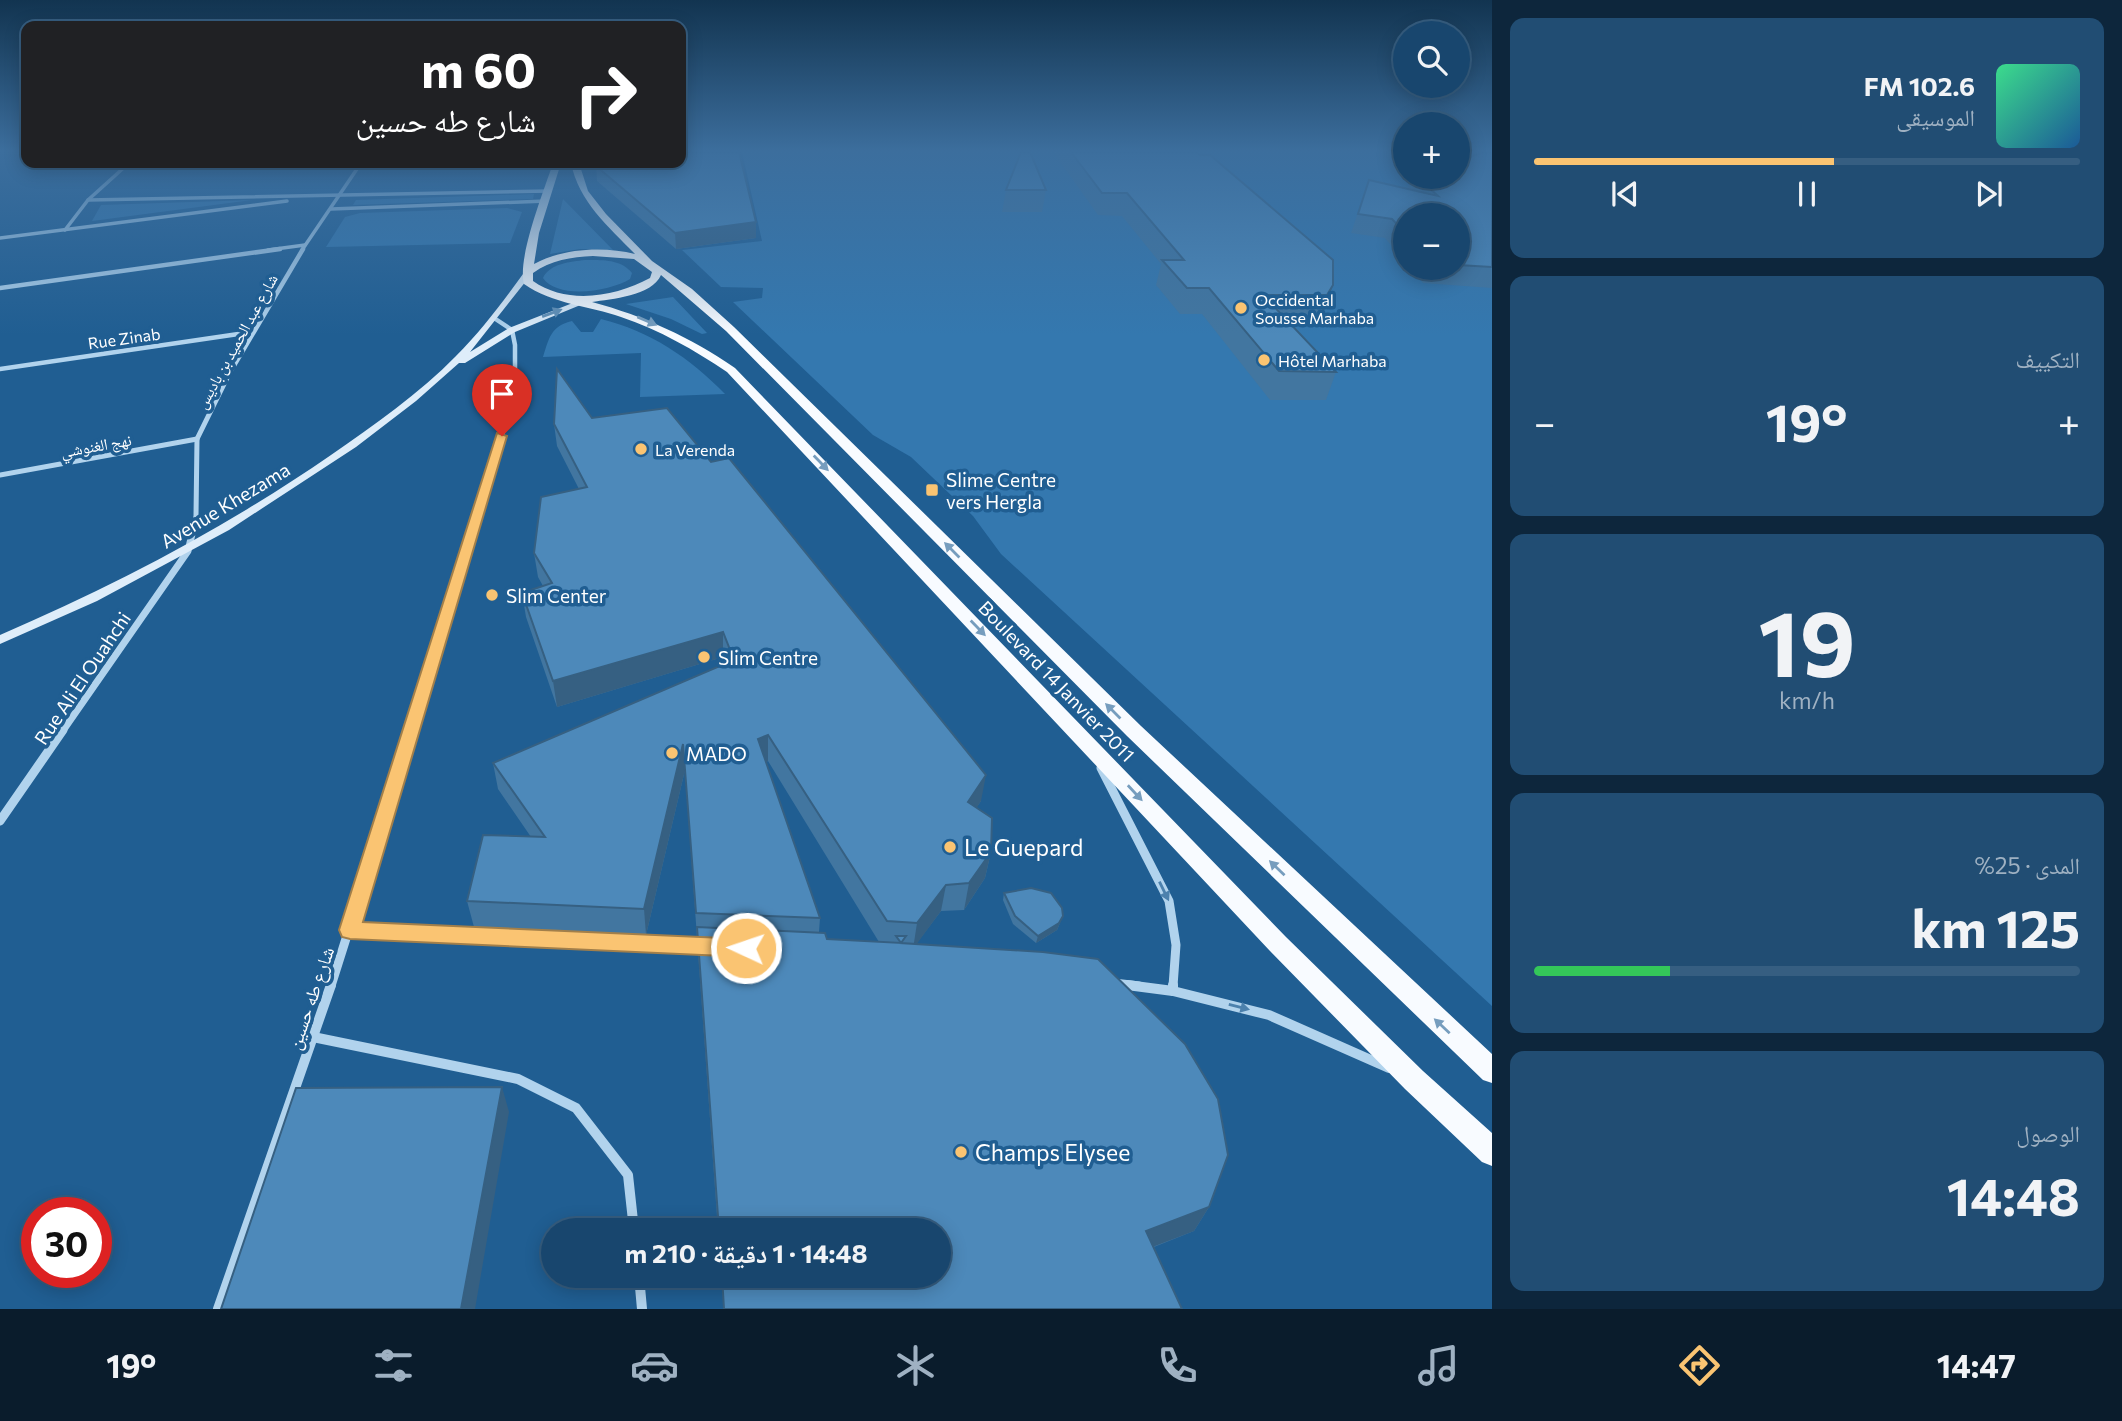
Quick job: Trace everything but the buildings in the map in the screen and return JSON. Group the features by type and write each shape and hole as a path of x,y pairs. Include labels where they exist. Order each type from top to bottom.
{"main road":[{"path":"527,274 542,213"},
{"name":"Boulevard 14 Janvier 2011","path":"601,213 650,263 688,290 730,329 1134,731 1492,1072"},
{"path":"527,274 538,264 572,254 614,253 650,263 657,272 654,280 644,287 628,293 589,300"},
{"name":"Boulevard 14 Janvier 2011","path":"527,274 533,288 557,296 589,300 636,316 686,339 731,370 1278,944 1414,1080 1492,1152"},
{"name":"Avenue Khezama","path":"449,369 494,318 527,274"},
{"name":"Avenue Khezama","path":"0,640 61,615 188,551 332,459 400,410 449,369 512,330 589,300"}],"street":[{"path":"65,230 78,213"},
{"path":"0,238 194,213"},
{"name":"شارع عبد الحميد بن باديس","path":"188,551 196,516 197,439 252,332 328,213"},
{"path":"0,288 306,245"},
{"path":"494,318 512,330"},
{"name":"شارع طه حسين","path":"218,1309 350,930 499,449 515,375 517,348 512,330"},
{"name":"Rue Zinab","path":"0,369 252,332"},
{"name":"نهج الغنوشي","path":"0,475 197,439"},
{"name":"Rue Ali El Ouahchi","path":"0,821 188,551"},
{"path":"1088,743 1169,901 1176,945 1173,991"},
{"path":"350,930 720,946"},
{"path":"1106,982 1173,991 1269,1015 1414,1080"},
{"path":"313,1037 518,1079 576,1108 628,1175 633,1218"},
{"path":"640,1288 642,1309"}],"shaded area":[{"path":"96,213 152,213 92,221"},
{"path":"360,213 522,213 510,243 326,247 345,217"},
{"path":"560,213 577,213 613,250 580,249 550,254"},
{"path":"756,213 1393,213 1393,280 1470,280 1470,213 1492,213 1492,1006 1001,554 973,516 911,457 873,435 733,302 762,298 763,288 721,287 682,250 762,241"},
{"path":"585,260 611,261 622,265 632,273 630,279 598,290 572,291 550,285 543,278 556,266"},
{"path":"673,297 707,333 702,334 671,319 626,304"},
{"path":"601,319 636,331 668,348 698,369 725,394 640,397 641,353 543,357 549,339 559,326 572,321 581,332 593,332"}],"place":[{"name":"Occidental Sousse Marhaba","path":"1241,308"},
{"name":"Hôtel Marhaba","path":"1264,360"},
{"name":"La Verenda","path":"641,449"},
{"name":"Slime Centre vers Hergla","path":"932,490"},
{"name":"Slim Center","path":"492,595"},
{"name":"Slim Centre","path":"704,657"},
{"name":"MADO","path":"672,753"},
{"name":"Le Guepard","path":"950,847"},
{"name":"Champs Elysee","path":"961,1152"}],"route":[{"path":"502,436 350,930 746,948"}]}
